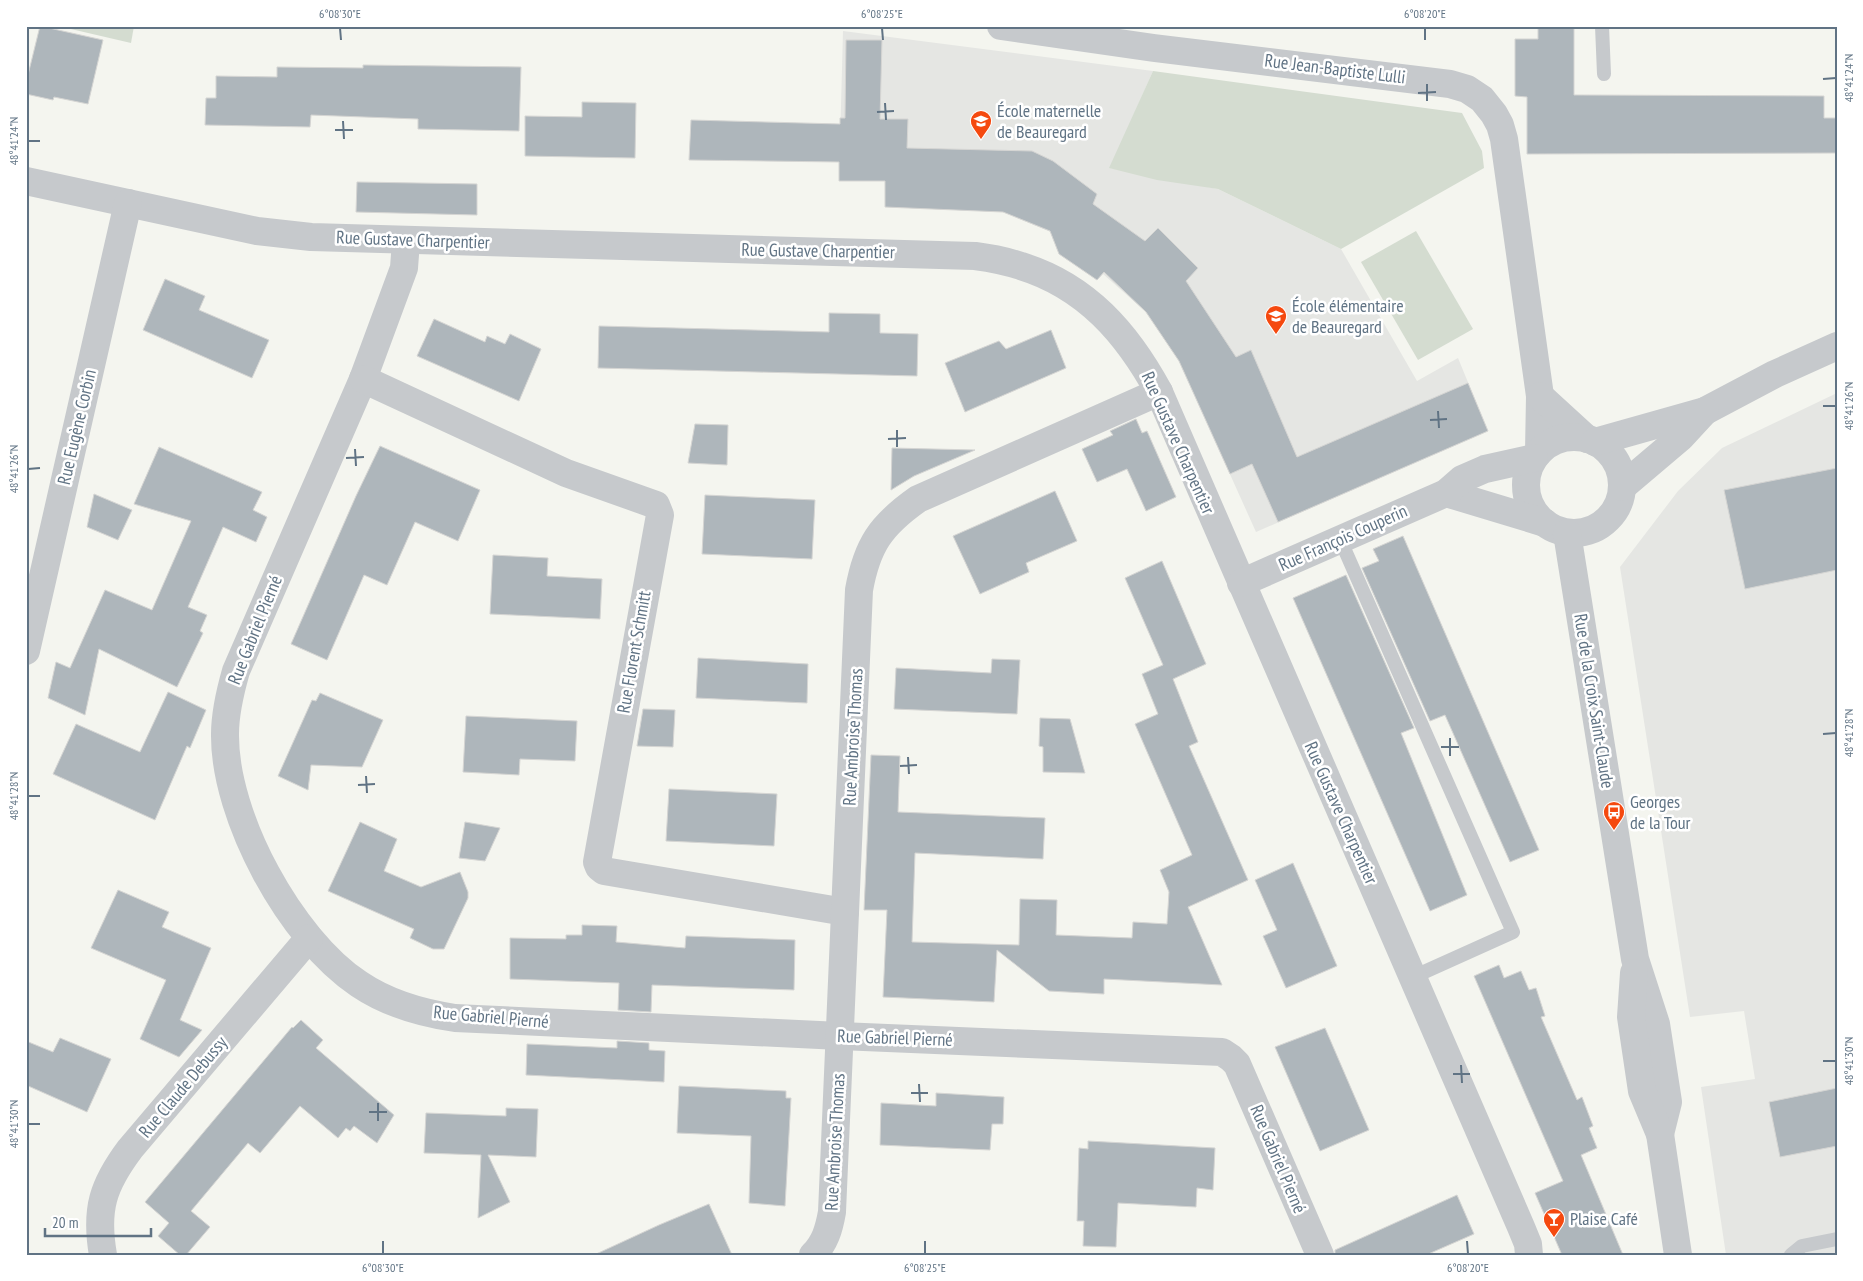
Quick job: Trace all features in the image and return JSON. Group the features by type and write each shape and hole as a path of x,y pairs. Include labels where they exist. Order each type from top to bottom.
{"street":[{"name":"Rue Jean-Baptiste Lulli","path":"1001,26 1155,37 1450,84 1467,89 1482,99 1494,114 1504,139 1540,396 1537,455"},
{"name":"Rue Gustave Charpentier","path":"26,181 271,233 312,238 958,254 994,259 1021,266 1069,288 1106,317 1127,340 1159,392 1529,1249"},
{"name":"Rue Eugène Corbin","path":"26,651 128,203"},
{"name":"Rue Gabriel Pierné","path":"406,241 404,268 363,379 236,671 226,712 225,736 227,759 240,814 267,875 309,938 331,961 359,984 383,998 434,1015 455,1018 1222,1052 1232,1058 1237,1064 1320,1255"},
{"path":"1556,528 1535,513 1528,500 1526,486 1528,472 1537,455 1549,444 1561,439 1591,440 1705,410 1775,374 1837,346"},
{"name":"Rue Florent Schmitt","path":"363,379 566,473 656,505 660,516 609,790 597,862 599,867 604,871 844,912"},
{"name":"Rue Ambroise Thomas","path":"812,1255 823,1242 831,1220 859,590 869,552 880,533 897,514 918,499 1159,392"},
{"path":"1446,493 1556,528 1580,533 1594,529 1605,522 1614,512 1620,500 1621,473 1616,460 1606,449 1591,440 1540,396"},
{"path":"1622,486 1681,437 1705,410"},
{"name":"Rue François Couperin","path":"1241,583 1446,493 1462,479 1485,469 1537,455"},
{"name":"Rue de la Croix Saint-Claude","path":"1556,528 1635,959 1631,1017 1642,1091 1660,1134 1678,1255"},
{"name":"Rue Claude Debussy","path":"103,1255 100,1236 100,1213 105,1189 114,1170 309,938"}],"lane":[{"path":"1602,26 1604,74"},
{"path":"1340,539 1513,932 1413,977"},
{"path":"1791,1255 1802,1246 1837,1239"}],"shaded area":[{"path":"58,26 134,26 131,43"},
{"name":"École élémentaire de Beauregard","path":"843,31 1153,71 1110,168 1218,189 1341,249 1417,381 1458,358 1488,431 1256,532 1179,361 1146,312 1103,274 1097,280 1059,254 1055,244 1058,235 1003,212 885,207 885,181 839,181"},
{"path":"1153,71 1462,113 1482,151 1484,168 1341,249 1218,189 1157,180 1109,168"},
{"path":"1416,231 1473,329 1418,360 1361,262"},
{"path":"1837,393 1837,1255 1726,1255 1701,1087 1755,1079 1744,1011 1690,1017 1620,567 1678,491 1722,448"}],"building":[{"path":"40,26 103,40 88,104 54,97 53,100 26,94 26,83"},
{"path":"1538,26 1574,26 1574,95 1824,96 1824,118 1837,118 1837,153 1527,154 1527,97 1515,96 1515,39 1538,39"},
{"path":"846,40 882,40 880,119 908,119 907,148 1032,151 1053,161 1097,194 1093,204 1145,241 1158,228 1198,268 1186,281 1236,357 1251,350 1297,457 1468,383 1488,431 1278,522 1252,464 1230,474 1179,361 1146,312 1104,272 1097,280 1059,254 1050,231 1003,212 885,207 885,181 839,181 839,162 689,160 691,120 840,124 840,118 845,118"},
{"path":"363,65 521,67 519,131 418,129 418,119 311,115 310,127 205,125 206,98 216,98 216,76 277,77 277,67 363,68"},
{"path":"582,102 636,103 635,158 525,156 525,116 582,117"},
{"path":"357,182 477,184 477,215 356,212"},
{"path":"165,279 205,296 199,310 269,340 252,378 143,330"},
{"path":"829,313 880,314 880,333 918,334 917,376 598,368 599,326 829,332"},
{"path":"434,319 485,342 487,336 505,344 510,334 541,349 519,401 417,356"},
{"path":"1051,330 1066,368 965,412 945,363 999,341 1006,349"},
{"path":"1136,419 1142,433 1147,431 1176,497 1146,511 1127,469 1097,482 1082,449 1113,435 1110,431"},
{"path":"695,424 728,425 727,465 688,463"},
{"path":"380,446 480,490 458,541 415,522 387,585 364,575 327,660 291,644"},
{"path":"159,447 262,492 253,510 267,517 256,542 223,527 188,607 207,615 200,631 203,633 177,687 99,649 85,715 48,698 56,662 70,668 105,590 152,610 191,521 134,504"},
{"path":"892,448 975,450 914,476 891,490"},
{"path":"1837,468 1837,570 1745,589 1724,490"},
{"path":"1055,491 1077,541 1026,563 1029,572 980,594 953,536"},
{"path":"94,494 132,510 118,540 87,527"},
{"path":"705,495 815,500 812,559 702,554"},
{"path":"1403,536 1539,850 1510,862 1445,715 1430,721 1362,568 1379,561 1373,549"},
{"path":"493,555 548,558 547,576 602,579 600,619 490,614"},
{"path":"1162,561 1206,664 1173,679 1198,742 1189,746 1248,880 1188,907 1222,985 1104,979 1104,994 1049,991 997,950 994,1002 883,997 887,910 864,910 871,755 900,756 898,812 1045,818 1043,859 915,853 912,942 1019,945 1020,899 1057,900 1056,935 1132,938 1133,922 1167,924 1169,892 1160,870 1192,855 1135,724 1158,714 1142,674 1163,665 1125,578"},
{"path":"1346,575 1414,728 1401,733 1467,895 1430,911 1293,598"},
{"path":"698,658 808,664 807,703 696,698"},
{"path":"992,659 1020,660 1017,714 894,709 896,668 991,673"},
{"path":"168,692 206,710 190,748 187,746 155,820 53,774 76,724 140,752"},
{"path":"320,693 383,720 362,767 311,765 308,790 278,776 312,700 316,701"},
{"path":"643,709 675,710 673,747 637,746"},
{"path":"466,716 577,721 575,761 520,759 519,775 463,772"},
{"path":"1040,718 1070,719 1085,773 1043,772 1043,747 1039,746"},
{"path":"669,789 777,794 774,846 666,841"},
{"path":"360,822 397,839 384,871 421,887 460,872 468,892 468,898 444,949 433,949 410,938 414,929 328,891"},
{"path":"465,822 500,828 485,861 459,858"},
{"path":"1293,863 1337,966 1286,988 1263,936 1277,930 1255,880"},
{"path":"118,890 169,912 162,927 211,948 180,1020 202,1030 179,1057 140,1039 166,980 91,948"},
{"path":"582,925 617,926 616,942 685,948 686,936 795,940 794,990 652,985 651,1012 618,1010 619,983 510,979 510,938 566,939 566,935 582,935"},
{"path":"1499,965 1504,978 1521,971 1529,990 1536,988 1545,1016 1541,1017 1577,1100 1582,1097 1593,1126 1589,1128 1597,1148 1581,1155 1623,1255 1562,1255 1535,1193 1563,1181 1474,976"},
{"path":"301,1020 323,1040 316,1048 394,1115 377,1143 354,1126 350,1131 346,1128 338,1138 300,1106 260,1153 248,1143 191,1211 210,1227 186,1255 180,1255 158,1236 169,1223 145,1202 292,1027"},
{"path":"1325,1028 1369,1130 1320,1151 1275,1047"},
{"path":"60,1038 111,1059 87,1112 26,1085 26,1041 53,1052"},
{"path":"617,1041 649,1043 649,1050 665,1051 664,1082 526,1075 527,1044 617,1048"},
{"path":"679,1086 786,1091 786,1098 791,1098 785,1206 749,1203 751,1136 677,1133"},
{"path":"1837,1088 1837,1146 1780,1157 1769,1102"},
{"path":"936,1093 1004,1097 1003,1124 992,1124 990,1150 880,1145 881,1103 936,1106"},
{"path":"506,1108 538,1109 536,1157 488,1155 510,1202 478,1218 481,1155 424,1153 426,1113 506,1116"},
{"path":"1088,1141 1215,1148 1213,1190 1197,1188 1196,1207 1118,1203 1116,1247 1083,1246 1084,1221 1077,1221 1079,1148 1088,1149"},
{"path":"1457,1195 1474,1234 1426,1255 1335,1255 1335,1250"},
{"path":"709,1204 732,1255 594,1255 659,1225"}],"place":[{"name":"École maternelle de Beauregard","path":"981,140"},
{"name":"École élémentaire de Beauregard","path":"1276,335"},
{"name":"Georges de la Tour","path":"1614,831"},
{"name":"Plaise Café","path":"1554,1238"}]}
